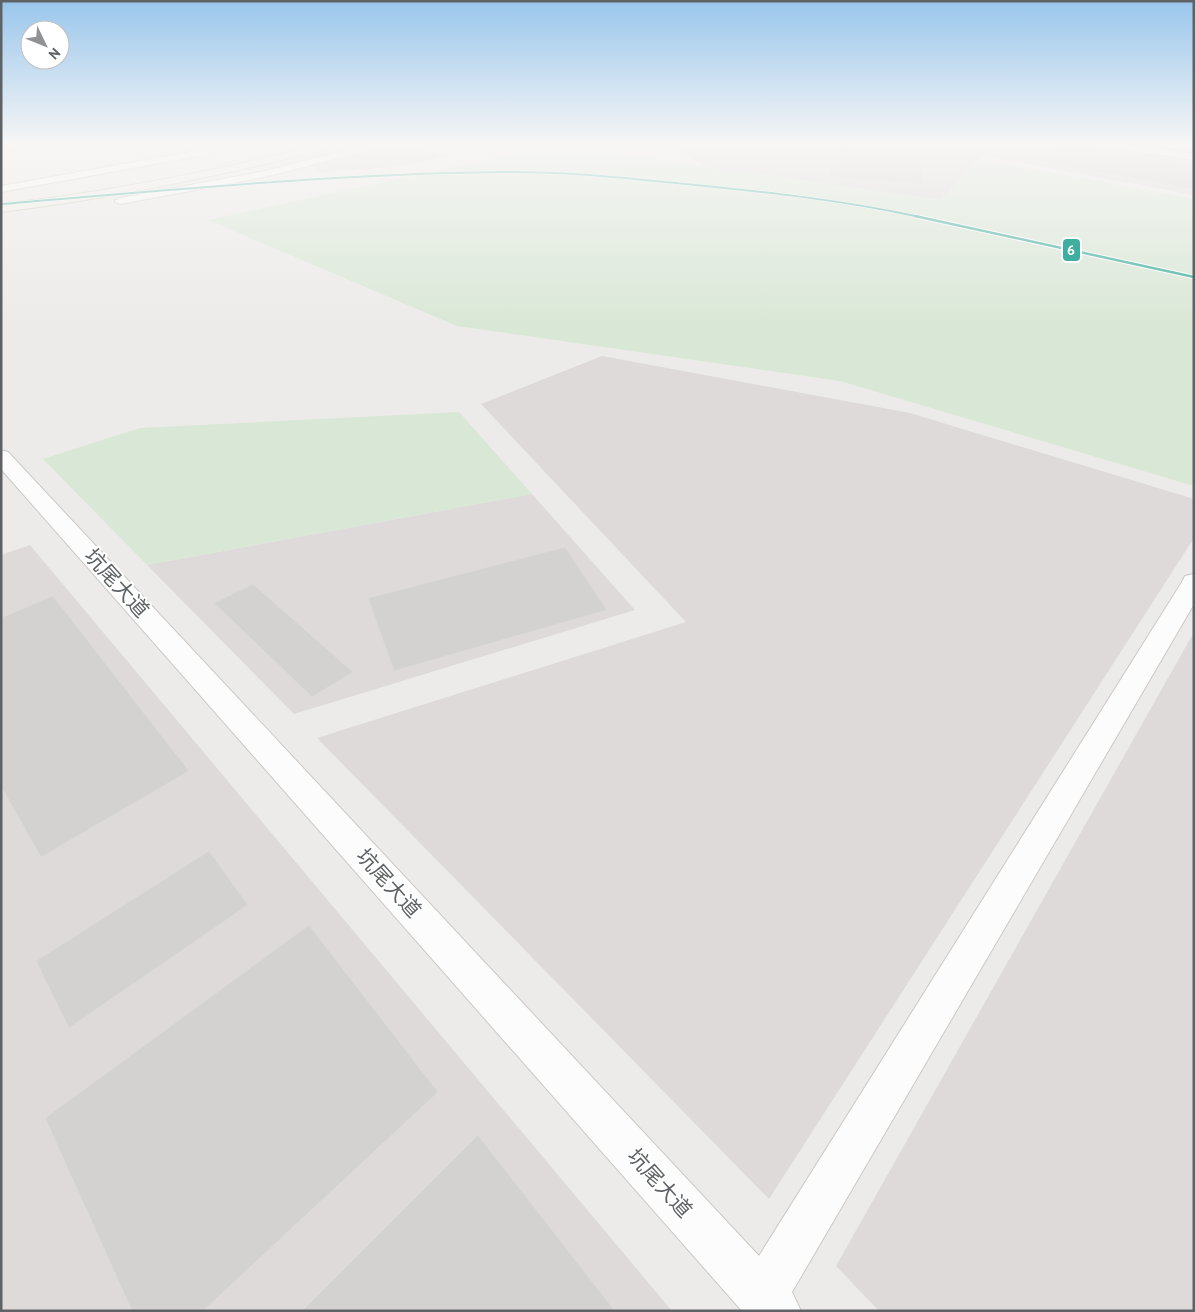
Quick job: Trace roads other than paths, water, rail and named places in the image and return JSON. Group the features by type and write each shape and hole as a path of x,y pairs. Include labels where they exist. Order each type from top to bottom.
{"main road":[{"path":"1,208 28,204"}],"street":[{"name":"坑尾大道","path":"1,456 769,1303"},
{"path":"769,1303 1194,582"}]}
